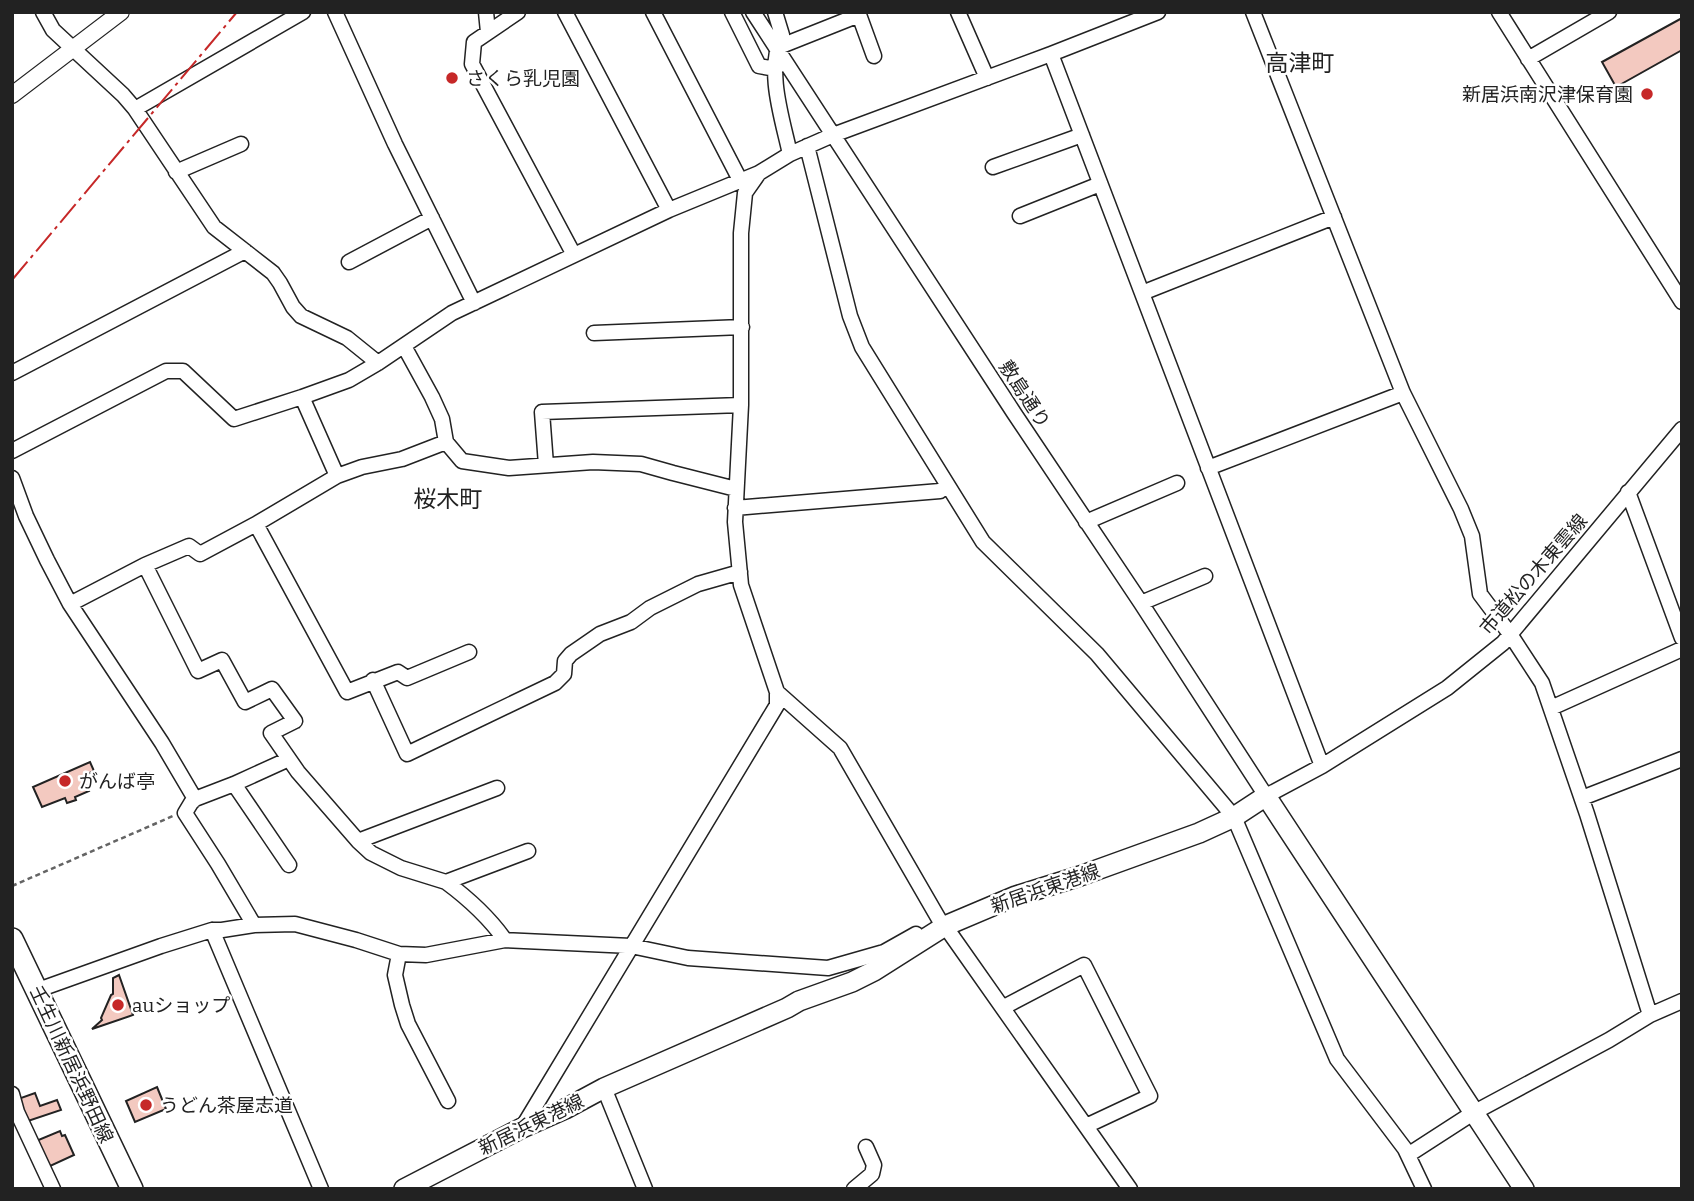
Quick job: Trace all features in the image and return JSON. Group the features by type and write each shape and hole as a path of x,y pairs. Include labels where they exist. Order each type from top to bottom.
{"main road":[{"name":"新居浜東港線","path":"404,1189 604,1088 799,1001 852,982 874,971 942,923 1187,837 1234,817 1266,796"},
{"path":"1266,796 1524,1189"},
{"name":"壬生川新居浜野田線","path":"12,939 132,1189"}],"street":[{"path":"43,12 52,30 135,109 214,227 273,273 301,316 347,338 378,363"},
{"path":"12,94 121,12"},
{"path":"135,109 303,12"},
{"path":"335,12 395,144 474,303"},
{"path":"486,12 488,32"},
{"path":"518,12 474,41 472,64 574,254"},
{"path":"565,12 669,210"},
{"path":"653,12 740,180"},
{"path":"732,12 759,66 776,69"},
{"name":"敷島通り","path":"753,12 1266,796"},
{"path":"775,12 782,35 776,48 775,86 790,154"},
{"path":"958,12 987,78"},
{"path":"12,451 166,371 183,371 234,419 349,380 452,313 669,210 759,173 807,146 1157,12"},
{"path":"1253,12 1403,393 1461,509 1472,537 1480,594 1542,683 1650,1015"},
{"path":"1499,12 1682,302"},
{"path":"1528,59 1609,12"},
{"path":"776,48 858,14 874,56"},
{"path":"1051,54 1322,766"},
{"path":"993,167 1082,135"},
{"path":"176,172 241,144"},
{"path":"807,146 850,317 862,346 983,542 1097,654 1234,817 1337,1059 1408,1155 1424,1189"},
{"path":"522,1128 777,705 776,692 741,585 735,508 741,405 740,257 745,193 759,173"},
{"path":"1020,216 1100,184"},
{"path":"1142,293 1334,217"},
{"path":"349,262 432,218"},
{"path":"12,373 245,251"},
{"path":"594,333 742,327"},
{"path":"404,346 442,419 446,442 462,461 509,468 593,462 641,464 736,489"},
{"path":"1208,468 1403,393"},
{"path":"302,397 337,476"},
{"path":"546,466 542,412 741,405"},
{"name":"市道松の木東雲線","path":"1266,796 1322,766 1447,688 1503,643 1682,429"},
{"path":"70,604 145,565 189,546 200,554 337,476 362,467 402,459 446,442"},
{"path":"12,478 31,527 70,604 162,743 195,799"},
{"path":"1086,522 1177,483"},
{"path":"735,508 940,491 947,485"},
{"path":"1628,492 1682,638"},
{"path":"256,524 347,692 398,672 407,678 469,652"},
{"path":"145,565 198,671 222,660 245,702 272,689 295,721 271,733 298,772 358,841 371,853 401,868 446,883 470,900 505,940"},
{"path":"373,680 407,754 555,683 564,674 565,661 571,654 600,634 631,622 650,608 698,584 740,572"},
{"path":"1141,603 1205,576"},
{"path":"1551,708 1682,649"},
{"path":"776,692 840,748 942,923 1004,1007 1130,1189"},
{"path":"1581,798 1682,758"},
{"path":"254,925 185,813 195,799 289,759"},
{"path":"234,784 289,865"},
{"path":"358,841 497,788"},
{"path":"446,883 528,851"},
{"path":"38,990 212,930 254,925 295,925 399,954 426,955 505,940 631,946 688,958 828,968 884,952 942,923"},
{"path":"212,930 321,1189"},
{"path":"399,954 395,975 408,1024 448,1101"},
{"path":"1004,1007 1084,965 1150,1096 1086,1126"},
{"path":"1408,1155 1473,1113 1650,1015 1682,1001"},
{"path":"604,1088 646,1189"},
{"path":"12,1094 17,1112 53,1189"},
{"path":"857,1188 872,1174 874,1165 866,1147"}],"path":[{"path":"12,886 186,811"}],"building":[{"path":"1682,18 1682,50 1616,87 1602,62"},
{"name":"がんば亭","path":"90,762 94,771 83,776 89,791 75,797 76,800 67,803 65,798 42,807 33,787"},
{"name":"auショップ","path":"119,975 133,1015 92,1029 102,1020 113,994 113,978"},
{"name":"うどん茶屋志道","path":"157,1087 166,1109 135,1122 126,1101"},
{"path":"35,1093 40,1106 57,1100 61,1110 25,1122 18,1099"},
{"path":"60,1131 62,1136 65,1135 74,1155 48,1167 36,1141"}],"power":[{"path":"12,280 237,12"}],"place":[{"name":"さくら乳児園","path":"452,78"},
{"name":"新居浜南沢津保育園","path":"1647,94"},
{"name":"がんば亭","path":"65,781"},
{"name":"auショップ","path":"118,1005"},
{"name":"うどん茶屋志道","path":"146,1105"}],"district":[{"name":"高津町","path":"1300,63"},
{"name":"桜木町","path":"448,499"}]}
